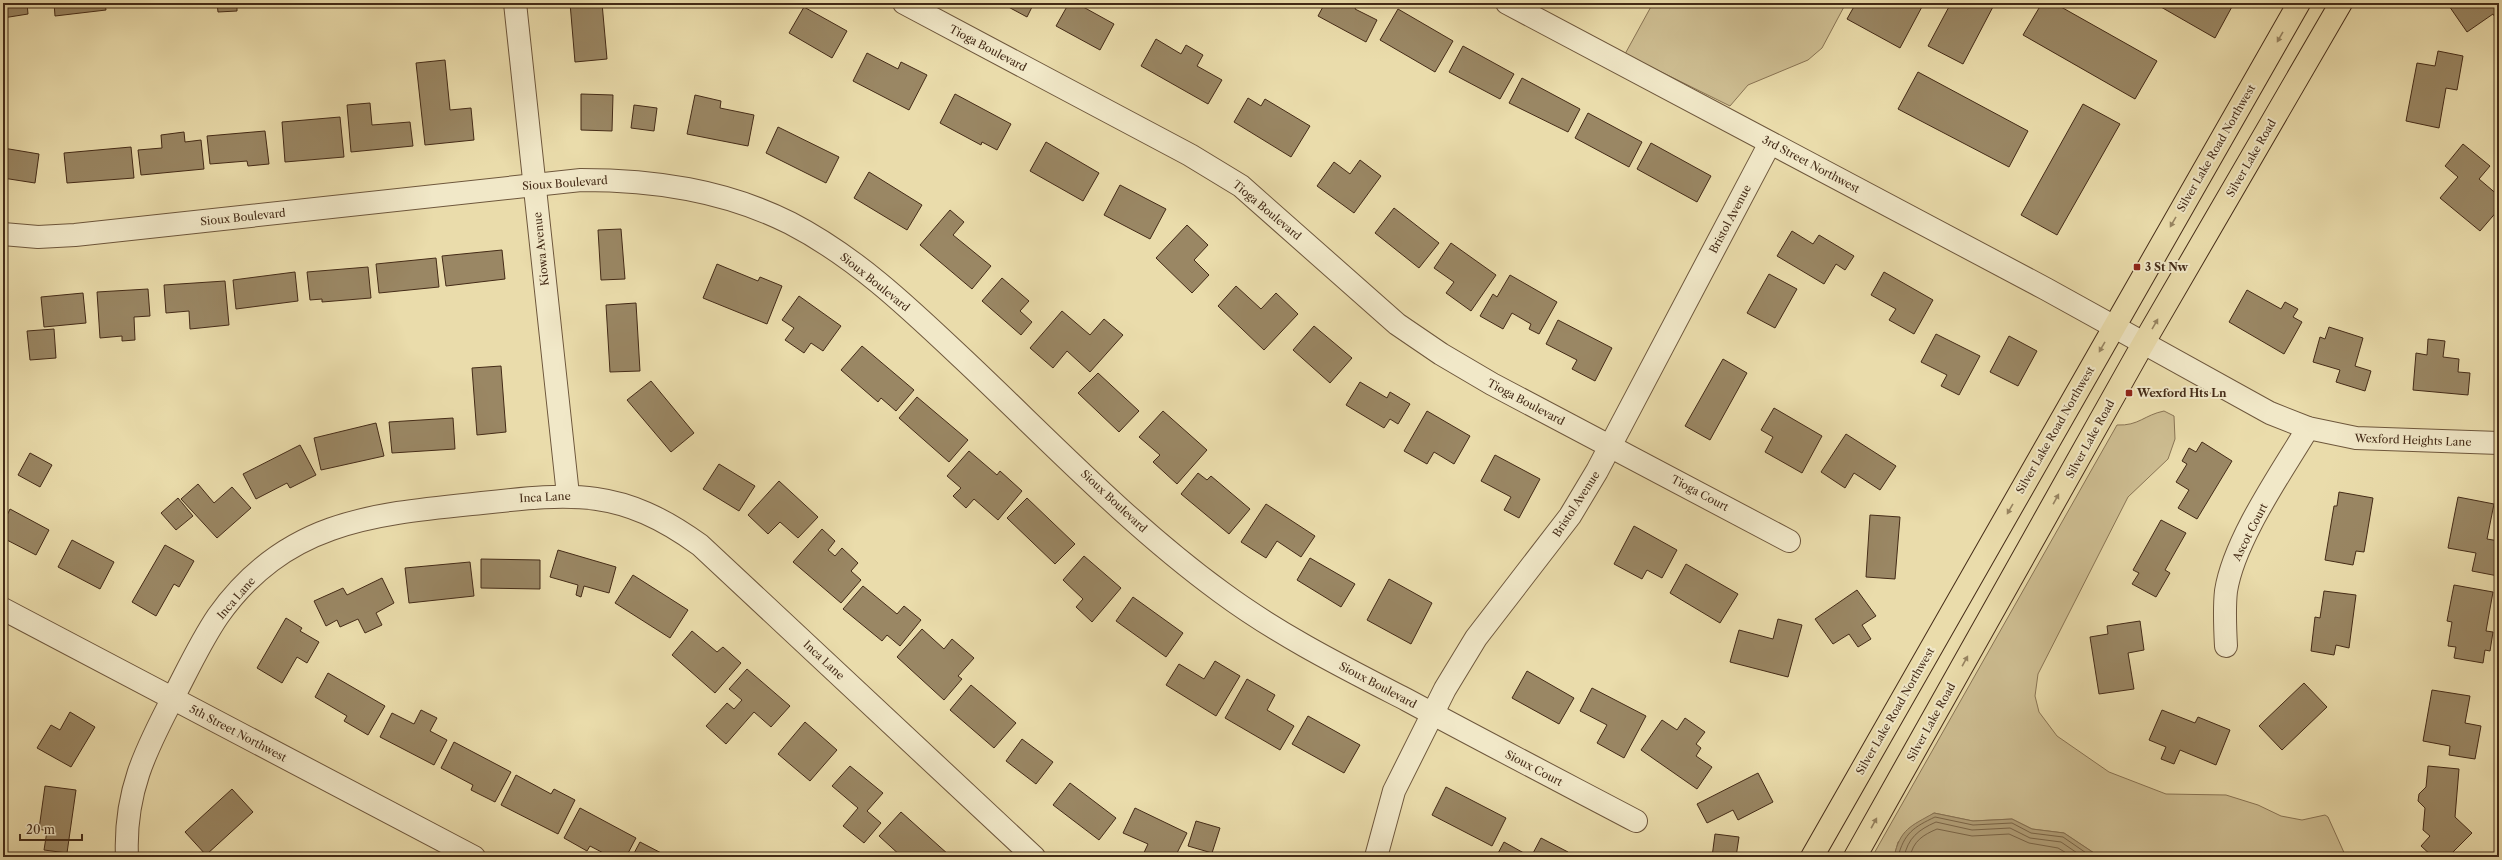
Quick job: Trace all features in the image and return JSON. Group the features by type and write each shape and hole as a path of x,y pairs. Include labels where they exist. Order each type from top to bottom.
{"main road":[{"name":"Silver Lake Road Northwest","path":"1812,857 2299,3"},
{"name":"Silver Lake Road","path":"1855,857 2143,344 2341,3"}],"street":[{"name":"Kiowa Avenue","path":"515,3 568,495"},
{"name":"Tioga Boulevard","path":"904,3 1190,155 1241,186 1281,220 1341,276 1404,328 1441,354 1492,384 1610,446"},
{"name":"3rd Street Northwest","path":"1507,3 2114,326"},
{"name":"Bristol Avenue","path":"1376,857 1394,791 1432,714 1476,638 1570,516 1610,446 1770,143"},
{"name":"Sioux Boulevard","path":"3,234 38,237 75,235 534,185 596,180 626,180 671,185 746,204 787,222 820,240 857,264 898,298 1133,519 1221,593 1278,630 1432,714"},
{"name":"Wexford Heights Lane","path":"2114,326 2143,344 2263,410 2308,428 2356,438 2499,443"},
{"name":"Ascot Court","path":"2226,646 2226,591 2234,562 2246,535 2308,428"},
{"name":"Tioga Court","path":"1610,446 1789,540"},
{"name":"Inca Lane","path":"127,857 128,806 135,777 149,742 219,616 243,587 265,567 302,541 358,519 395,512 568,495 619,502 650,513 676,528 700,545 1034,857"},
{"name":"5th Street Northwest","path":"3,609 474,857"},
{"name":"Sioux Court","path":"1432,714 1636,821"}],"shaded area":[{"path":"1653,3 1846,3 1822,48 1808,60 1748,85 1730,106 1625,54"},
{"path":"2164,411 2174,416 2175,439 2168,459 2128,497 2038,674 2035,696 2039,712 2057,736 2109,772 2166,794 2226,795 2258,805 2281,816 2302,820 2325,815 2328,817 2346,857 2100,857 2064,833 2032,829 2012,819 1973,821 1934,813 1898,842 1894,857 1872,857 2117,425 2131,424"}],"water":[{"path":"1934,813 1973,821 2012,819 2032,829 2064,833 2100,857 1894,857 1896,848 1903,834 1913,825"}],"building":[{"path":"3,3 27,3 28,14 3,18"},
{"path":"54,3 105,3 106,10 55,16"},
{"path":"123,3 153,3 124,6"},
{"path":"217,3 237,3 237,11 218,12"},
{"path":"570,3 602,3 607,59 575,62"},
{"path":"1001,3 1034,3 1027,17"},
{"path":"1069,3 1076,3 1114,24 1100,50 1056,26"},
{"path":"1325,3 1358,3 1355,9 1377,20 1366,42 1318,16"},
{"path":"1856,3 1924,3 1900,48 1847,19"},
{"path":"1951,3 1995,3 1963,64 1928,46"},
{"path":"2042,3 2054,3 2157,61 2135,99 2023,35"},
{"path":"2154,3 2234,3 2215,38"},
{"path":"2447,3 2499,3 2499,24 2493,14 2467,32"},
{"path":"804,7 847,31 832,58 789,33"},
{"path":"1398,9 1453,41 1435,72 1380,40"},
{"path":"1156,39 1181,54 1186,45 1203,55 1197,66 1222,80 1208,104 1141,66"},
{"path":"1463,46 1514,74 1500,99 1449,72"},
{"path":"2438,51 2463,56 2457,90 2446,88 2439,128 2406,121 2417,63 2435,66"},
{"path":"867,53 898,69 901,62 927,75 909,110 853,81"},
{"path":"445,60 450,110 471,108 474,140 425,145 416,63"},
{"path":"1918,72 2028,131 2009,167 1898,109"},
{"path":"1522,78 1580,109 1568,132 1509,103"},
{"path":"581,94 613,95 612,131 581,130"},
{"path":"955,94 1011,124 997,150 982,142 981,145 940,123"},
{"path":"695,95 721,101 720,108 754,115 748,146 687,134"},
{"path":"1248,98 1261,106 1265,99 1310,126 1291,157 1234,122"},
{"path":"370,103 372,125 410,122 413,146 351,152 347,105"},
{"path":"2083,104 2120,124 2057,235 2021,215"},
{"path":"634,105 657,108 654,131 631,128"},
{"path":"1588,113 1642,142 1629,167 1575,138"},
{"path":"340,117 344,157 285,162 282,122"},
{"path":"778,127 839,157 826,183 766,153"},
{"path":"265,131 269,164 248,166 247,161 210,164 207,136"},
{"path":"184,132 185,142 201,140 204,169 141,175 138,150 162,148 161,135"},
{"path":"1046,142 1099,173 1083,201 1030,171"},
{"path":"1651,143 1711,176 1697,202 1637,169"},
{"path":"2463,144 2490,166 2479,179 2499,196 2499,209 2480,231 2440,198 2458,177 2445,166"},
{"path":"131,147 134,178 67,183 64,153"},
{"path":"3,148 39,154 35,183 3,178"},
{"path":"1360,160 1381,176 1354,213 1317,186 1334,162 1350,174"},
{"path":"869,172 922,205 907,230 854,198"},
{"path":"1120,185 1166,209 1150,239 1104,215"},
{"path":"1394,208 1439,243 1419,268 1375,233"},
{"path":"950,210 964,222 953,235 991,266 972,289 920,245"},
{"path":"1187,225 1208,245 1194,260 1209,275 1192,293 1156,258"},
{"path":"621,229 625,279 601,280 598,230"},
{"path":"1792,231 1813,244 1819,235 1854,256 1845,270 1836,264 1824,284 1777,256"},
{"path":"1451,243 1496,275 1471,311 1446,293 1454,282 1434,268"},
{"path":"502,250 505,279 446,286 442,256"},
{"path":"436,258 439,287 379,293 376,264"},
{"path":"717,264 758,281 760,277 782,286 767,324 703,298"},
{"path":"368,267 371,298 322,302 322,299 310,300 307,272"},
{"path":"295,272 298,301 236,309 233,280"},
{"path":"1884,272 1933,300 1914,334 1889,320 1896,309 1871,295"},
{"path":"1769,274 1797,289 1775,328 1747,313"},
{"path":"1510,275 1557,302 1539,334 1529,329 1531,324 1512,313 1503,329 1480,316 1493,294 1497,297"},
{"path":"1002,278 1029,301 1020,311 1032,322 1021,335 982,301"},
{"path":"225,281 229,325 190,329 189,311 166,313 164,285"},
{"path":"1236,286 1261,309 1276,293 1298,314 1264,350 1218,306"},
{"path":"148,289 150,316 134,317 135,340 122,341 122,336 100,338 97,292"},
{"path":"2247,290 2281,309 2285,302 2298,309 2293,317 2302,322 2284,354 2229,322"},
{"path":"3,293 7,294 3,319"},
{"path":"83,293 86,323 44,327 41,297"},
{"path":"799,296 841,326 823,351 811,343 804,353 785,340 794,328 782,320"},
{"path":"636,303 640,371 610,372 606,305"},
{"path":"1062,311 1090,335 1104,319 1123,335 1090,372 1067,351 1053,368 1030,348"},
{"path":"1558,320 1612,348 1595,381 1572,369 1577,360 1546,344"},
{"path":"1314,326 1352,358 1330,383 1293,350"},
{"path":"2329,327 2363,338 2355,366 2371,371 2365,391 2336,382 2340,370 2313,362 2320,337 2325,339"},
{"path":"54,329 56,358 30,360 27,331"},
{"path":"1936,334 1980,356 1959,395 1941,386 1947,375 1921,362"},
{"path":"2009,336 2037,351 2018,386 1990,372"},
{"path":"2428,339 2445,341 2443,357 2459,359 2458,372 2470,373 2468,395 2413,390 2416,353 2427,355"},
{"path":"862,346 914,390 896,411 881,398 878,402 841,370"},
{"path":"1723,359 1747,373 1710,440 1685,426"},
{"path":"501,366 506,432 477,435 472,368"},
{"path":"1098,373 1139,411 1119,432 1078,393"},
{"path":"651,381 694,433 671,452 627,400"},
{"path":"1360,382 1387,398 1390,392 1410,404 1398,424 1390,419 1384,428 1346,405"},
{"path":"917,397 968,440 949,462 899,418"},
{"path":"1774,408 1822,436 1802,473 1765,452 1773,437 1761,430"},
{"path":"1163,411 1207,450 1177,484 1153,462 1160,455 1139,437"},
{"path":"1427,411 1470,436 1454,464 1434,452 1427,464 1404,451"},
{"path":"453,418 455,449 392,453 389,422"},
{"path":"376,423 384,456 321,470 314,438"},
{"path":"1846,434 1896,466 1880,490 1854,473 1845,488 1821,472"},
{"path":"2202,442 2232,461 2197,519 2178,508 2189,490 2176,482 2187,464 2182,461 2189,448 2196,452"},
{"path":"300,445 316,475 290,488 287,483 256,499 243,474"},
{"path":"969,451 997,475 1000,471 1022,491 998,520 974,499 966,508 953,496 961,488 947,476"},
{"path":"30,453 52,465 40,487 18,475"},
{"path":"1495,455 1540,479 1519,518 1504,510 1511,497 1481,481"},
{"path":"719,464 755,486 739,511 703,489"},
{"path":"1198,473 1207,480 1211,476 1250,509 1229,534 1181,494"},
{"path":"779,481 818,517 798,538 780,522 768,534 748,515"},
{"path":"198,484 214,503 232,487 251,508 217,538 181,499"},
{"path":"2339,492 2373,498 2364,552 2356,551 2353,565 2325,560 2334,506 2337,506"},
{"path":"2458,497 2494,504 2487,539 2499,541 2498,576 2472,571 2476,553 2448,548"},
{"path":"178,498 193,516 176,530 161,513"},
{"path":"1027,498 1075,544 1055,564 1007,518"},
{"path":"1266,504 1315,536 1301,557 1277,541 1266,558 1241,542"},
{"path":"10,509 49,530 36,555 3,538 3,524"},
{"path":"1870,515 1900,517 1895,579 1866,577"},
{"path":"2161,520 2186,533 2165,570 2170,573 2156,597 2132,584 2139,573 2133,570"},
{"path":"1634,526 1677,550 1662,578 1647,570 1642,579 1614,564"},
{"path":"822,529 835,541 828,550 835,556 842,548 858,563 851,571 861,580 841,603 793,562"},
{"path":"72,540 114,562 100,589 58,567"},
{"path":"165,545 194,561 179,587 174,584 156,616 132,602"},
{"path":"558,550 616,567 609,593 584,586 581,597 576,595 578,585 550,577"},
{"path":"1084,556 1121,588 1092,622 1076,607 1083,599 1063,580"},
{"path":"1310,558 1355,584 1341,607 1297,580"},
{"path":"481,559 540,560 540,589 481,588"},
{"path":"470,562 474,596 409,603 405,568"},
{"path":"1686,564 1738,594 1720,623 1670,593"},
{"path":"633,575 688,610 670,638 615,603"},
{"path":"382,578 394,603 376,613 382,625 365,633 358,619 340,627 337,620 326,626 314,601 343,588 347,595"},
{"path":"1389,579 1432,603 1411,644 1367,620"},
{"path":"2454,585 2493,592 2486,631 2493,632 2490,651 2485,650 2483,663 2454,658 2456,647 2448,646 2452,622 2447,621"},
{"path":"863,586 897,614 904,606 921,620 900,646 887,635 882,641 843,609"},
{"path":"1857,590 1876,616 1862,625 1871,639 1858,647 1849,634 1833,644 1815,619"},
{"path":"2324,591 2356,595 2349,648 2336,645 2334,655 2311,651 2315,617 2320,618"},
{"path":"1133,597 1183,633 1166,657 1116,621"},
{"path":"286,618 302,628 300,631 319,642 307,663 297,657 282,683 257,668"},
{"path":"1778,619 1802,625 1788,677 1730,662 1739,630 1773,639"},
{"path":"2140,621 2144,650 2128,653 2134,689 2099,694 2090,637 2108,634 2107,626"},
{"path":"922,629 944,649 952,639 974,658 958,676 962,679 944,700 897,657"},
{"path":"692,631 717,652 723,647 741,663 715,693 672,655"},
{"path":"1215,661 1240,676 1216,716 1166,685 1179,664 1204,679"},
{"path":"747,669 790,706 771,727 754,712 726,744 706,726 727,703 734,709 742,700 729,689"},
{"path":"1527,671 1574,698 1559,724 1512,698"},
{"path":"328,673 385,706 368,735 344,721 347,716 315,697"},
{"path":"1247,679 1275,695 1267,710 1294,726 1280,750 1225,718"},
{"path":"2304,683 2327,707 2282,750 2259,726"},
{"path":"971,685 1016,723 994,748 950,710"},
{"path":"1592,688 1646,716 1624,758 1597,743 1607,725 1580,711"},
{"path":"2432,690 2470,696 2465,723 2481,726 2475,759 2449,755 2450,746 2423,741"},
{"path":"421,710 437,718 430,731 447,740 434,765 380,737 392,713 414,724"},
{"path":"2162,710 2195,723 2198,717 2230,730 2216,765 2180,750 2174,764 2161,759 2166,747 2149,740"},
{"path":"70,712 95,727 71,767 37,748 51,725 60,730"},
{"path":"1308,716 1360,745 1344,773 1292,744"},
{"path":"1685,718 1705,732 1696,744 1701,748 1696,756 1712,767 1697,789 1641,750 1662,720 1677,730"},
{"path":"805,722 837,750 810,781 778,754"},
{"path":"1022,739 1053,762 1036,784 1006,761"},
{"path":"454,742 511,772 495,802 471,790 473,785 441,768"},
{"path":"850,766 883,793 867,811 881,823 864,843 843,826 858,808 832,786"},
{"path":"2428,766 2459,769 2455,817 2472,833 2448,857 2433,857 2421,846 2430,836 2423,830 2425,808 2418,801 2419,794 2426,787"},
{"path":"1758,773 1773,802 1738,820 1733,810 1707,823 1697,804"},
{"path":"516,775 551,794 554,789 575,800 558,834 501,805"},
{"path":"1070,783 1116,818 1099,840 1053,805"},
{"path":"45,786 76,790 67,853 44,850 47,831 39,829"},
{"path":"1446,787 1506,818 1492,846 1432,815"},
{"path":"232,789 253,812 206,855 185,832"},
{"path":"580,808 636,838 626,857 611,857 590,846 587,851 564,838"},
{"path":"1135,808 1187,833 1175,857 1142,857 1148,844 1123,833"},
{"path":"901,812 949,855 947,857 902,857 879,836"},
{"path":"1196,821 1220,828 1212,853 1188,846"},
{"path":"1715,834 1739,837 1736,857 1712,857"},
{"path":"1541,838 1568,852 1565,857 1531,857"},
{"path":"640,842 669,857 632,857"},
{"path":"1504,842 1531,857 1496,857"}],"place":[{"name":"3 St Nw","path":"2137,267"},
{"name":"Wexford Hts Ln","path":"2129,393"}]}
